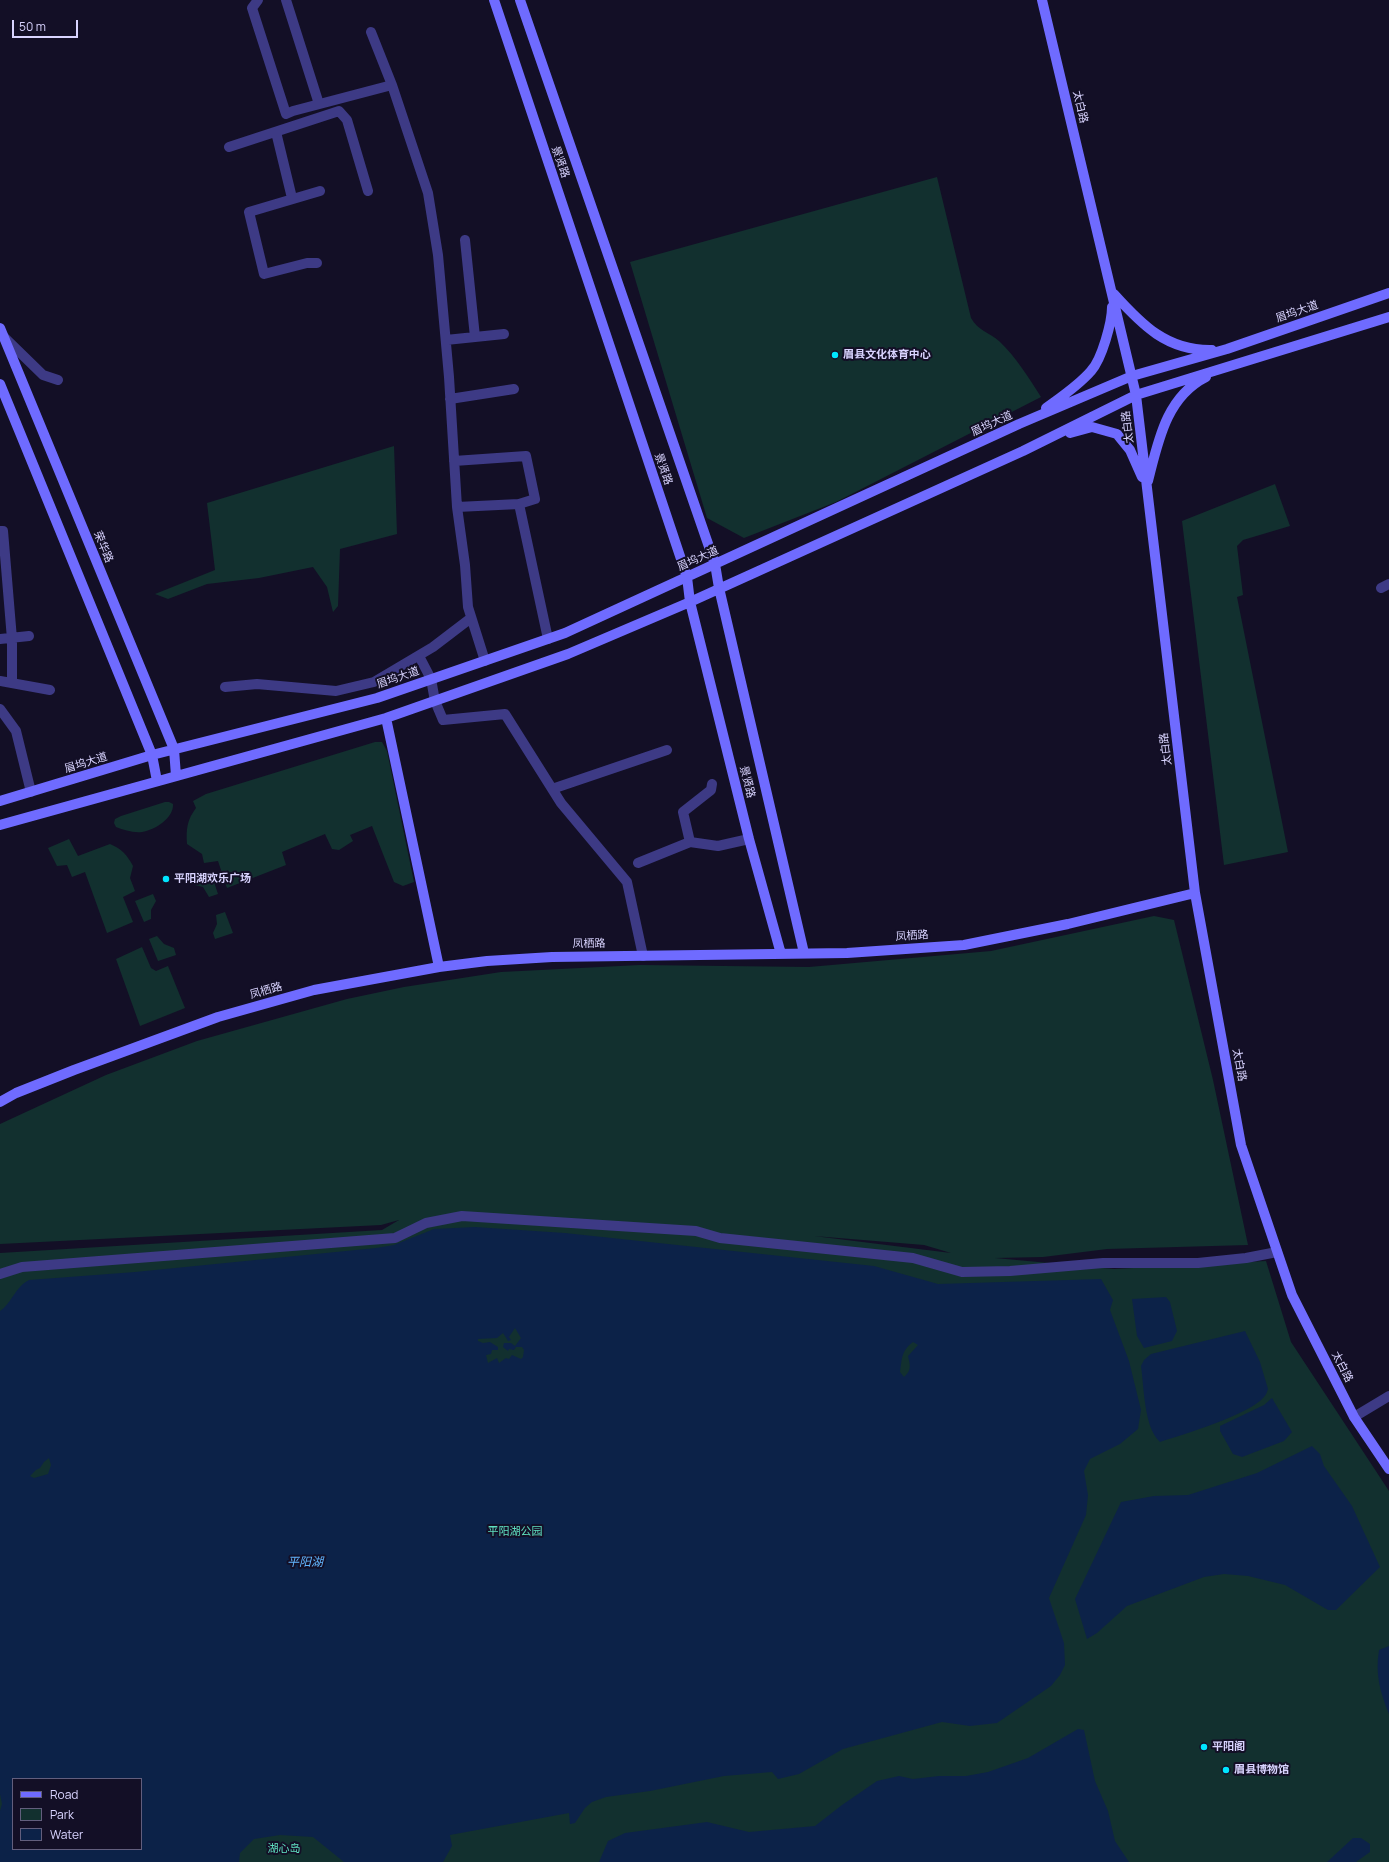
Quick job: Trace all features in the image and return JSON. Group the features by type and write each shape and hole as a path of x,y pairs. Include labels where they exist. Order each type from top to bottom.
{"main road":[{"name":"景贤路","path":"494,0 687,577 690,602 749,839 781,954"},
{"name":"景贤路","path":"520,0 715,564 719,588 804,953"},
{"name":"太白路","path":"1042,0 1136,394 1195,893 1241,1145 1292,1295 1354,1417 1389,1469"},
{"path":"1112,293 1135,317 1153,332 1174,344 1196,350 1227,349"},
{"path":"1031,419 1072,389 1093,370 1105,343 1112,320 1112,293"},
{"name":"眉坞大道","path":"0,801 152,754 377,698 565,633 1031,419 1132,376 1227,349 1389,293"},
{"path":"0,825 386,718 568,654 690,602 1023,452 1136,394 1389,317"},
{"name":"荣华路","path":"2,332 174,749 176,776"},
{"path":"1147,487 1160,434 1174,404 1197,382 1228,366"},
{"path":"0,384 152,754 156,781"},
{"path":"1053,437 1092,427 1116,434 1130,450 1147,487"},
{"path":"386,718 439,967"},
{"name":"凤栖路","path":"0,1102 16,1093 74,1070 218,1017 314,990 439,967 487,961 538,958 847,953 964,945 1068,924 1195,893"}],"street":[{"path":"258,0 252,8 286,114 392,85"},
{"path":"286,0 319,104"},
{"path":"371,32 392,85 428,193 438,255 446,340 457,507 468,608 485,661"},
{"path":"293,111 298,124"},
{"path":"229,147 339,111 346,120 368,191"},
{"path":"276,132 292,198"},
{"path":"317,263 307,263 264,274 249,212 292,198 320,191"},
{"path":"465,240 475,337"},
{"path":"2,332 43,375 58,380"},
{"path":"446,340 504,334"},
{"path":"450,399 514,389"},
{"path":"454,462 526,456 534,499 519,504 457,507"},
{"path":"519,504 548,639"},
{"path":"0,531 3,531 12,639 12,683"},
{"path":"225,687 257,684 336,691 374,682 433,647 471,618"},
{"path":"0,639 12,639 29,636"},
{"path":"419,656 431,679 435,701 443,720 504,714 561,803 627,882 643,956"},
{"path":"0,681 50,690"},
{"path":"0,709 16,731 31,792"},
{"path":"552,789 667,750"},
{"path":"690,842 683,812 711,790 712,784"},
{"path":"638,863 690,842 718,846 749,839"},
{"path":"0,1274 22,1267 395,1238 426,1223 462,1216 696,1231 720,1238 913,1258 962,1272 1010,1271 1103,1263 1198,1262 1246,1258 1277,1252"},
{"path":"1354,1417 1389,1396"}],"green space":[{"name":"眉县文化体育中心","path":"937,177 971,318 977,326 1005,347 1022,368 1041,397 836,502 744,538 707,518 630,262"},
{"path":"394,446 397,534 340,549 338,606 333,612 327,587 313,567 259,578 207,584 168,599 155,594 215,570 207,503"},
{"path":"1275,484 1290,526 1243,540 1237,546 1243,595 1237,597 1288,852 1224,865 1182,521"},
{"path":"375,742 382,742 387,751 414,882 403,886 394,882 372,826 350,835 353,841 339,850 332,849 325,834 282,852 286,865 227,888 218,861 204,863 202,854 187,844 188,825 196,808 193,801 206,794"},
{"path":"165,802 173,804 170,814 163,822 152,829 142,832 132,832 116,827 114,823 115,819 121,816"},
{"path":"69,839 78,856 110,844 121,850 126,856 133,866 130,878 135,891 123,897 133,922 107,933 85,872 72,877 67,865 57,866 48,848"},
{"path":"211,873 218,894 209,897 203,887 195,885 193,879"},
{"path":"153,894 156,901 151,910 151,919 144,922 135,901"},
{"path":"225,912 233,933 215,939 213,933 217,924 216,915"},
{"name":"平阳湖公园","path":"1154,916 1174,920 1213,1080 1248,1245 1107,1249 1043,1257 995,1258 1114,1269 1266,1261 1291,1342 1389,1491 1389,1862 0,1862 0,1253 382,1230 399,1220 381,1225 0,1244 0,1124 106,1075 197,1041 347,999 404,987 501,972 640,965 809,967 991,951","holes":["814,1236 924,1245 951,1253"]},
{"path":"157,936 164,944 174,948 176,955 158,961 149,939"},
{"path":"142,947 151,968 156,971 168,966 185,1008 140,1026 116,959"}],"water":[{"name":"平阳湖","path":"475,1227 565,1233 874,1266 938,1284 1101,1279 1113,1300 1110,1310 1129,1361 1141,1410 1138,1429 1120,1444 1090,1459 1084,1471 1088,1495 1086,1515 1049,1598 1064,1643 1065,1665 1060,1675 1051,1686 997,1723 970,1726 942,1722 843,1749 799,1774 778,1779 772,1772 724,1776 650,1791 606,1797 592,1802 585,1808 575,1823 570,1824 569,1813 450,1835 452,1846 443,1862 344,1862 313,1837 280,1835 254,1839 240,1853 239,1862 0,1862 0,1811 2,1804 0,1794 0,1311 8,1304 20,1287 29,1280 135,1272 394,1245 434,1229","holes":["515,1328 521,1338 515,1346 511,1343 504,1343 503,1347 508,1351 509,1349 514,1350 516,1347 522,1347 524,1350 523,1357 521,1359 512,1355 509,1359 506,1358 499,1363 497,1358 488,1363 486,1355 491,1354 492,1350 498,1350 498,1347 490,1342 483,1343 478,1341 478,1339 497,1338 503,1333 508,1341 511,1340 509,1337","913,1342 918,1345 908,1356 910,1365 909,1370 904,1377 900,1372 901,1363 904,1352","49,1458 51,1465 48,1474 34,1478 30,1476"]},
{"path":"1166,1297 1170,1302 1177,1331 1172,1341 1144,1348 1137,1336 1132,1299"},
{"path":"1245,1331 1260,1362 1268,1389 1265,1396 1256,1404 1231,1417 1160,1442 1155,1436 1151,1427 1146,1407 1141,1366 1144,1360 1151,1354"},
{"path":"1272,1398 1292,1432 1284,1441 1242,1457 1233,1454 1220,1431 1220,1426 1264,1405"},
{"path":"1312,1446 1320,1454 1324,1466 1352,1506 1380,1567 1336,1610 1328,1610 1285,1585 1248,1576 1224,1574 1204,1577 1127,1606 1097,1633 1087,1639 1075,1599 1121,1502 1154,1496 1188,1495 1257,1473"},
{"path":"1389,1646 1389,1714 1379,1683 1378,1659 1379,1650"},
{"path":"1078,1729 1084,1730 1095,1781 1108,1811 1115,1841 1129,1862 599,1862 608,1841 625,1833 707,1822 749,1832 815,1826 877,1781 899,1776 913,1779 939,1776 966,1776 988,1772 1028,1758"},
{"path":"1353,1838 1361,1838 1370,1844 1370,1852 1356,1862 1327,1862"}],"place":[{"name":"眉县文化体育中心","path":"835,355"},
{"name":"平阳湖欢乐广场","path":"166,879"},
{"name":"平阳阁","path":"1204,1747"},
{"name":"眉县博物馆","path":"1226,1770"}],"park label":[{"name":"湖心岛","path":"284,1849"}]}
